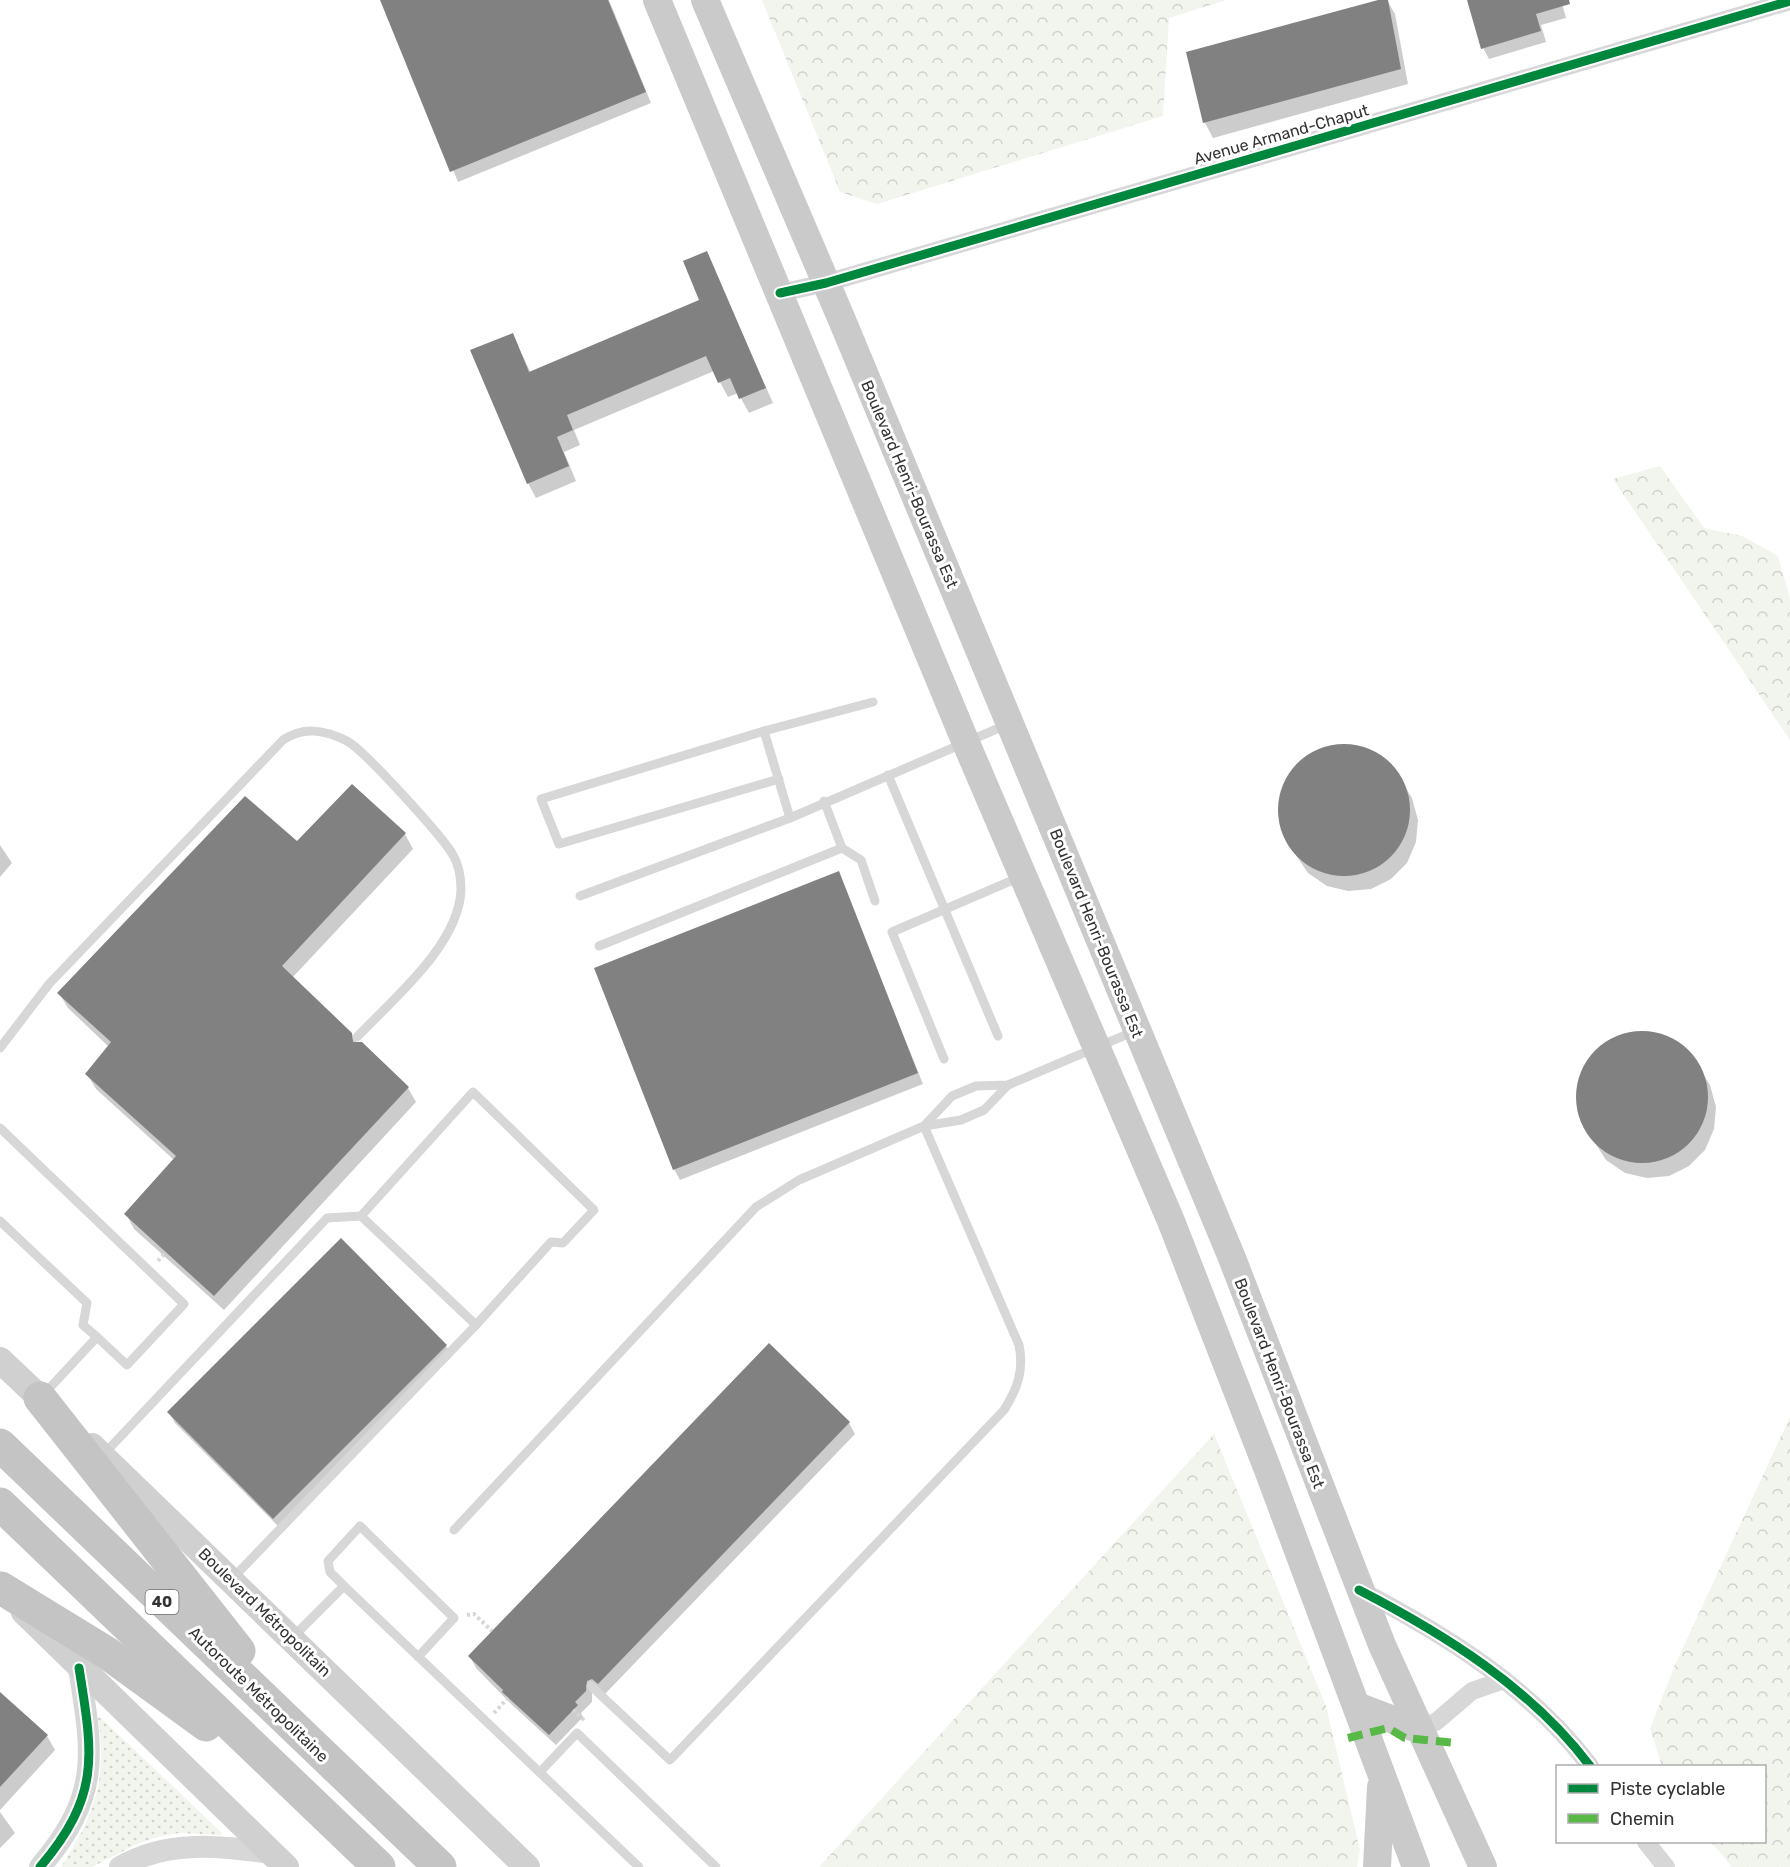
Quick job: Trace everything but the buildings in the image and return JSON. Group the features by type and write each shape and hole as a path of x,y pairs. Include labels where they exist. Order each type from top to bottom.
{"highway":[{"path":"40,1398 145,1535 326,1758"},
{"name":"Autoroute Métropolitaine","path":"0,1445 440,1867"},
{"name":"40","path":"0,1504 379,1867"},
{"path":"0,1587 106,1653 303,1794"}],"main road":[{"path":"657,0 966,743 1098,1047 1217,1334 1416,1867"},
{"name":"Boulevard Henri-Bourassa Est","path":"705,0 826,283 1232,1258 1359,1590 1420,1731 1483,1867"},
{"name":"Boulevard Métropolitain","path":"0,1360 232,1579 527,1867"},
{"path":"0,1587 79,1668 279,1860"},
{"path":"1357,1706 1420,1731"},
{"path":"1377,1867 1382,1779"}],"street":[{"name":"Avenue Armand-Chaput","path":"780,293 826,283 1790,1"},
{"path":"1359,1590 1400,1611 1477,1659 1559,1730 1588,1765"},
{"path":"40,1867 70,1825 87,1785 90,1745 79,1668"},
{"path":"1420,1731 1437,1721 1472,1691 1504,1680"},
{"path":"1647,1843 1666,1867"},
{"path":"120,1867 156,1852 189,1846 226,1847 279,1860"}],"lane":[{"path":"779,778 559,844 541,799 764,731 873,702"},
{"path":"579,896 790,818 824,801 1010,723"},
{"path":"0,1048 49,984 283,740 300,731 311,730 338,737 360,750 444,843 458,865 460,877 459,907 444,939 421,970 357,1037"},
{"path":"764,731 790,818"},
{"path":"888,776 998,1036"},
{"path":"824,801 842,848 861,860 875,901"},
{"path":"599,946 842,848"},
{"path":"944,1059 892,932 1024,875"},
{"path":"924,1126 952,1096 976,1086 1008,1085 1137,1030"},
{"path":"454,1530 756,1207 799,1180 924,1126 961,1120 984,1110 1008,1085"},
{"path":"102,1456 327,1218 361,1216 473,1092 594,1210 563,1243 551,1242 476,1325 232,1579"},
{"path":"591,1686 670,1760 1004,1410 1014,1393 1022,1369 1019,1345 924,1126"},
{"path":"0,1128 184,1304 127,1365 83,1325 87,1303 0,1221"},
{"path":"361,1216 476,1325"},
{"path":"40,1398 97,1337"},
{"path":"418,1657 454,1618 360,1526 328,1561 330,1572 418,1657 639,1867"},
{"path":"292,1638 344,1586"},
{"path":"540,1772 577,1733 716,1867"}],"path":[{"path":"155,1264 166,1252"},
{"path":"474,1614 492,1631"},
{"path":"496,1710 508,1698"},
{"path":"573,1710 585,1721 583,1724"}],"green space":[{"path":"762,0 1226,0 1169,18 1163,116 877,204 840,192"},
{"path":"1660,466 1704,528 1742,536 1778,556 1790,598 1790,740 1613,479"},
{"path":"1790,1417 1790,1867 1732,1867 1712,1843 1766,1843 1766,1765 1662,1765 1650,1729 1674,1667"},
{"path":"1214,1434 1326,1706 1360,1850 1357,1867 819,1867"},
{"path":"100,1717 222,1833 221,1835 179,1833 158,1837 139,1843 92,1867 61,1867 82,1831 96,1796 101,1760 98,1718"}],"marked path":[{"path":"1348,1738 1388,1728 1405,1738 1456,1743"}],"cycle path":[{"path":"780,293 826,283 1790,1"},
{"path":"1359,1590 1455,1645 1514,1688 1567,1738 1589,1765"},
{"path":"40,1867 74,1818 88,1773 87,1726 79,1668"}]}
